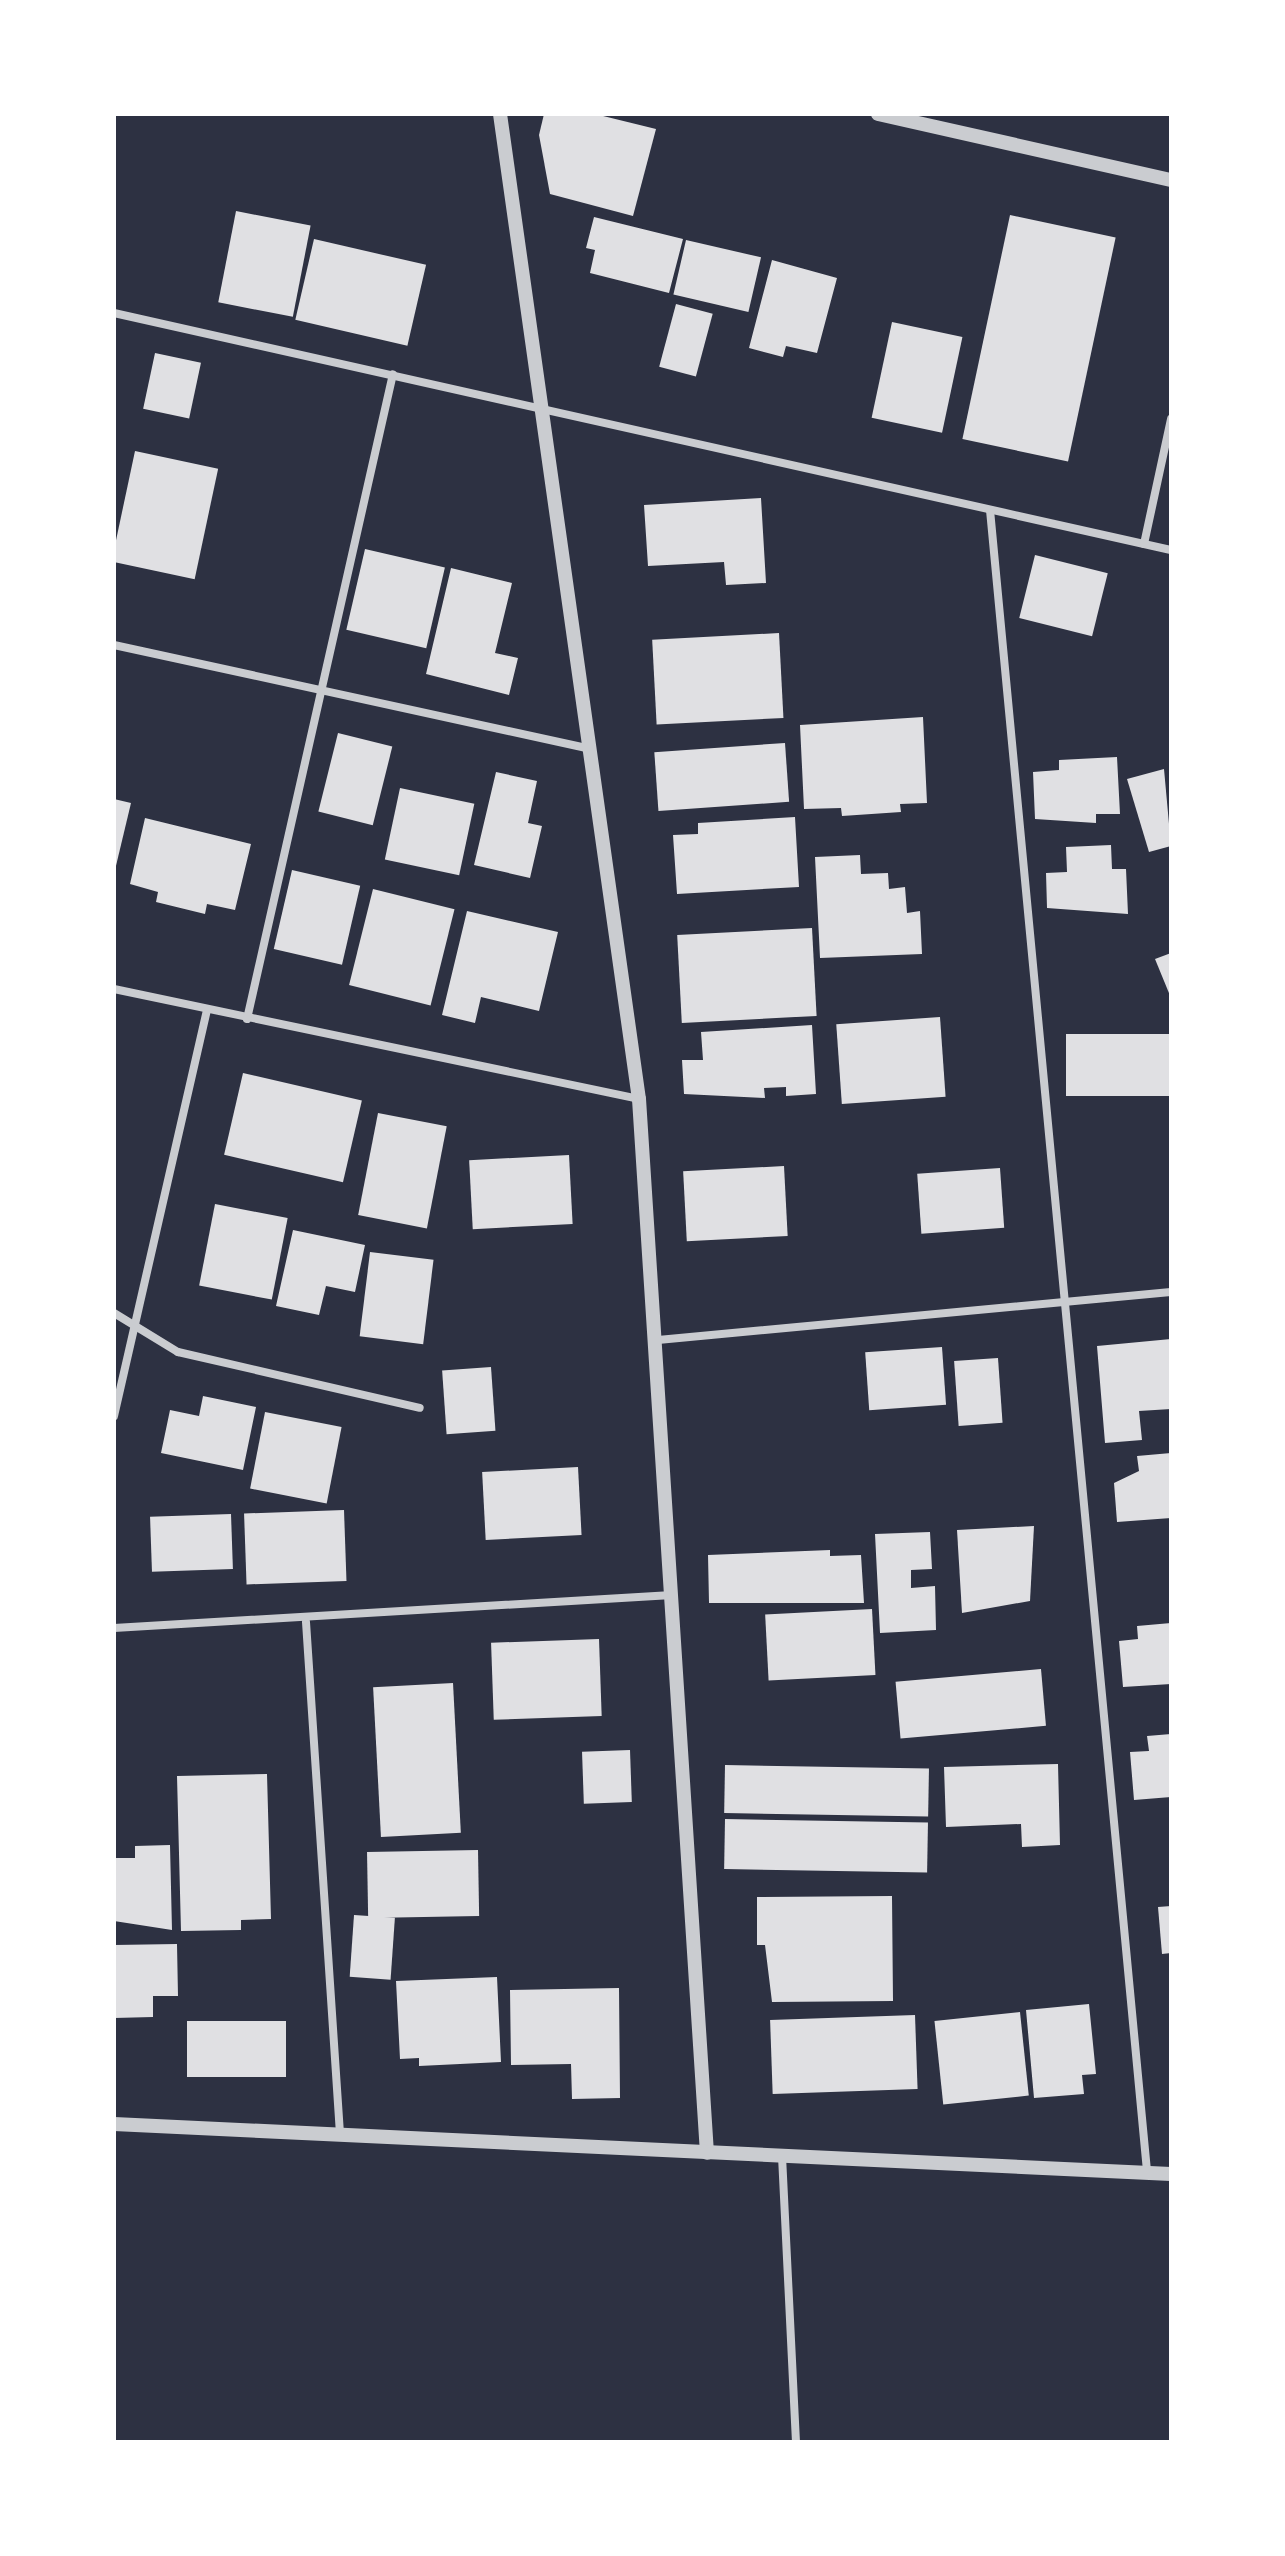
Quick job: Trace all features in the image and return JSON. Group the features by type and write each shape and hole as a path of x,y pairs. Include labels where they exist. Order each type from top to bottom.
{"street":[{"path":"500,114 547,407 639,1099 658,1340 707,2153"},
{"path":"878,114 1171,180"},
{"path":"114,313 547,407 1171,550"},
{"path":"247,1019 324,691 393,374"},
{"path":"1144,544 1171,419"},
{"path":"990,510 1060,1303 1147,2172"},
{"path":"114,645 591,749"},
{"path":"114,989 639,1099"},
{"path":"114,1416 207,1010"},
{"path":"658,1340 1171,1292"},
{"path":"114,1313 178,1352 420,1408"},
{"path":"114,1628 306,1622 674,1595"},
{"path":"306,1622 340,2134"},
{"path":"114,2124 1171,2174"},
{"path":"782,2156 796,2442"}],"building":[{"path":"544,114 595,114 656,129 633,216 550,194 539,135"},
{"path":"236,211 311,226 293,317 218,302"},
{"path":"1010,215 1116,237 1068,461 962,439"},
{"path":"594,217 683,239 669,293 590,273 595,250 586,248"},
{"path":"314,239 426,265 407,346 295,320"},
{"path":"686,240 761,257 748,312 673,295"},
{"path":"772,260 837,278 817,353 786,346 783,357 749,348"},
{"path":"676,304 713,314 696,377 659,367"},
{"path":"892,322 962,337 942,433 872,418"},
{"path":"155,353 201,363 189,419 143,409"},
{"path":"135,451 218,469 195,579 114,562"},
{"path":"761,498 766,583 726,585 724,562 648,566 644,505"},
{"path":"365,549 445,567 426,648 346,630"},
{"path":"1035,555 1108,573 1092,636 1019,618"},
{"path":"451,568 512,583 495,653 518,658 509,695 426,674"},
{"path":"779,633 783,718 657,725 652,640"},
{"path":"923,717 927,803 900,804 901,812 842,816 841,808 804,809 800,725"},
{"path":"338,733 392,747 373,825 318,812"},
{"path":"785,743 789,802 658,811 654,752"},
{"path":"1117,757 1120,814 1096,814 1096,823 1035,819 1033,772 1059,770 1059,760"},
{"path":"1164,769 1171,846 1149,852 1127,779"},
{"path":"496,772 537,781 528,823 542,826 530,878 474,865"},
{"path":"400,788 474,804 459,875 385,859"},
{"path":"114,799 131,803 115,870 114,870"},
{"path":"795,817 799,887 677,894 673,835 698,834 698,823"},
{"path":"145,818 251,844 235,910 207,904 205,914 156,902 158,892 130,884"},
{"path":"1111,845 1112,869 1126,869 1128,914 1047,908 1046,873 1067,872 1066,847"},
{"path":"860,855 861,874 888,873 889,889 905,887 907,913 920,911 922,954 820,958 815,857"},
{"path":"292,870 360,886 342,965 274,949"},
{"path":"373,889 455,909 431,1005 349,985"},
{"path":"467,911 558,932 539,1011 481,997 475,1023 442,1015"},
{"path":"812,928 817,1016 682,1023 677,935"},
{"path":"1171,953 1171,998 1155,959"},
{"path":"940,1017 946,1097 842,1104 836,1024"},
{"path":"812,1025 816,1094 786,1096 786,1087 764,1088 765,1098 684,1094 682,1060 703,1060 701,1032"},
{"path":"1066,1034 1171,1034 1171,1096 1066,1096"},
{"path":"243,1073 362,1100 343,1182 224,1155"},
{"path":"378,1113 447,1126 427,1228 358,1215"},
{"path":"569,1155 573,1224 473,1229 469,1160"},
{"path":"784,1166 788,1236 687,1241 683,1171"},
{"path":"1000,1168 1004,1228 921,1234 917,1174"},
{"path":"215,1204 288,1218 272,1300 199,1285"},
{"path":"293,1230 365,1245 355,1292 326,1286 319,1315 276,1306"},
{"path":"370,1252 434,1260 423,1344 360,1336"},
{"path":"1171,1339 1171,1409 1139,1411 1142,1440 1105,1443 1097,1346"},
{"path":"942,1347 946,1405 869,1410 865,1352"},
{"path":"998,1358 1003,1423 959,1426 954,1361"},
{"path":"491,1367 495,1431 447,1434 442,1370"},
{"path":"203,1396 256,1407 243,1470 161,1453 170,1410 199,1416"},
{"path":"265,1412 342,1427 327,1503 250,1489"},
{"path":"1171,1453 1171,1518 1117,1522 1114,1483 1139,1471 1137,1456"},
{"path":"578,1467 582,1535 486,1540 482,1472"},
{"path":"344,1510 346,1581 247,1584 244,1513"},
{"path":"231,1514 233,1569 152,1572 150,1517"},
{"path":"1034,1526 1030,1601 962,1613 957,1530"},
{"path":"930,1532 932,1569 911,1570 911,1588 935,1586 936,1630 880,1633 875,1534"},
{"path":"830,1550 830,1556 861,1555 864,1603 709,1603 708,1555"},
{"path":"872,1609 875,1675 769,1681 765,1615"},
{"path":"1171,1623 1171,1684 1123,1687 1119,1641 1138,1639 1137,1626"},
{"path":"599,1639 602,1716 494,1720 491,1643"},
{"path":"1041,1669 1046,1726 901,1739 896,1682"},
{"path":"453,1683 461,1833 381,1837 373,1687"},
{"path":"1171,1734 1171,1797 1134,1800 1130,1752 1149,1751 1147,1736"},
{"path":"630,1750 632,1802 584,1804 582,1752"},
{"path":"1058,1764 1060,1845 1022,1847 1021,1824 946,1827 944,1767"},
{"path":"725,1765 929,1769 928,1817 724,1813"},
{"path":"267,1774 271,1919 241,1920 241,1930 181,1931 177,1776"},
{"path":"725,1819 928,1823 927,1873 724,1869"},
{"path":"170,1845 172,1930 114,1921 114,1858 135,1858 135,1846"},
{"path":"478,1850 479,1916 368,1918 367,1852"},
{"path":"892,1896 893,2001 772,2002 765,1945 757,1945 757,1897"},
{"path":"1171,1906 1171,1953 1162,1954 1158,1907"},
{"path":"354,1915 395,1918 391,1980 350,1977"},
{"path":"177,1944 178,1996 153,1996 153,2017 114,2018 114,1945"},
{"path":"497,1977 501,2062 419,2066 419,2058 400,2059 396,1981"},
{"path":"619,1988 620,2098 572,2099 571,2064 511,2065 510,1990"},
{"path":"1089,2004 1096,2074 1082,2075 1084,2094 1034,2098 1026,2010"},
{"path":"1020,2012 1029,2096 943,2105 934,2021"},
{"path":"915,2015 918,2089 773,2094 770,2020"},
{"path":"187,2021 286,2021 286,2077 187,2077"}]}
